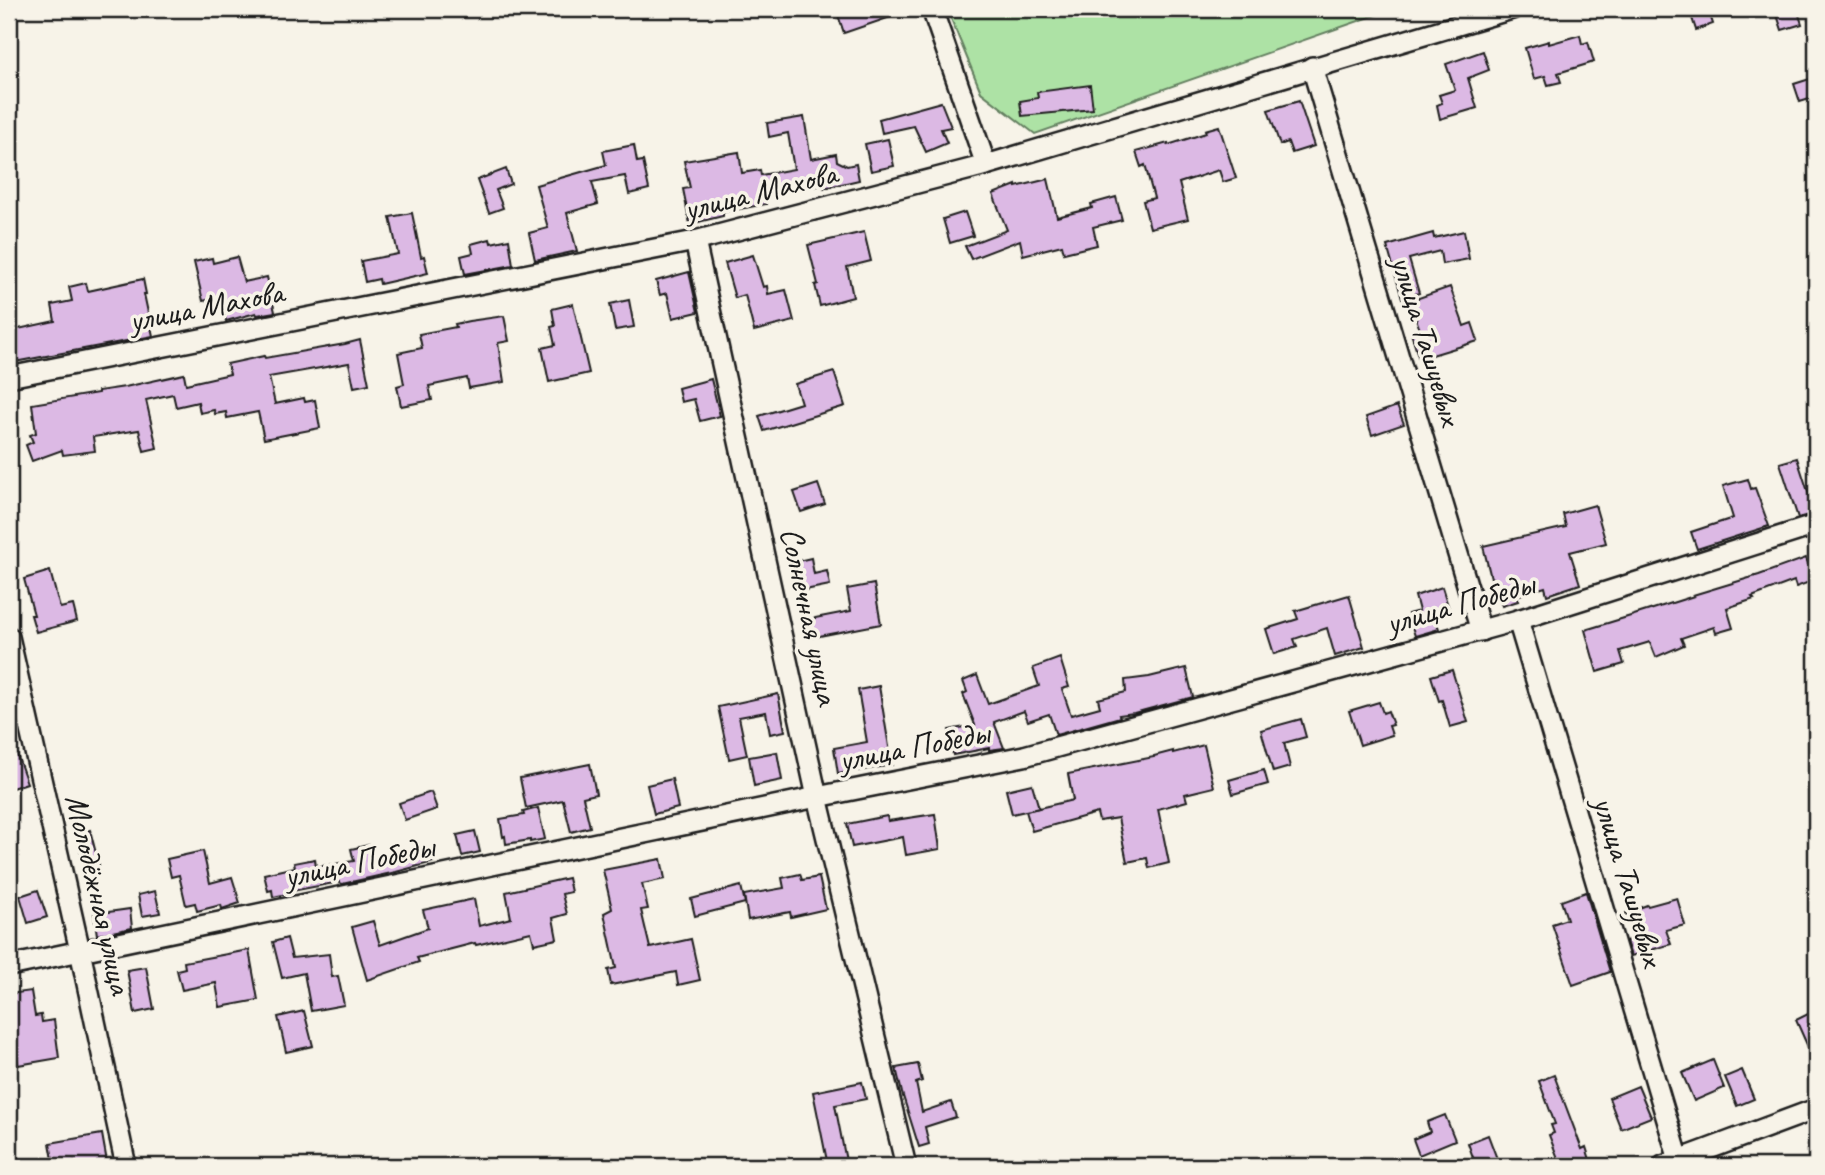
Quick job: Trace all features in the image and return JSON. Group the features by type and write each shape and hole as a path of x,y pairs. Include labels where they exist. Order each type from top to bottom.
{"street":[{"path":"932,9 986,164"},
{"name":"улица Махова","path":"9,377 695,241 986,164 1512,9"},
{"name":"улица Ташуевых","path":"1312,67 1481,631"},
{"name":"Солнечная улица","path":"695,241 817,797 906,1166"},
{"name":"улица Победы","path":"9,966 1024,756 1481,631 1816,524"},
{"name":"улица Ташуевых","path":"1518,620 1671,1163"},
{"name":"Молодёжная улица","path":"9,636 126,1166"},
{"path":"1671,1163 1816,1109"}],"green space":[{"path":"947,9 1393,9 1035,134 981,92"}],"building":[{"path":"836,9 908,9 908,11 844,33"},
{"path":"1689,9 1708,9 1713,24 1696,30"},
{"path":"1775,9 1797,9 1802,24 1782,30"},
{"path":"1580,35 1582,44 1588,42 1594,62 1558,73 1561,82 1548,85 1545,76 1534,79 1525,48"},
{"path":"1483,51 1489,70 1468,78 1477,108 1440,119 1437,105 1442,103 1439,95 1455,90 1446,64"},
{"path":"1816,77 1816,97 1800,102 1794,84"},
{"path":"1090,85 1093,109 1022,116 1020,101 1038,98 1037,92"},
{"path":"1299,101 1314,146 1292,153 1288,142 1280,145 1268,110"},
{"path":"941,102 951,127 941,129 947,143 926,152 914,126 882,133 879,119"},
{"path":"804,117 811,159 836,154 837,161 847,166 856,164 859,180 824,188 823,185 765,195 766,204 723,212 723,216 690,224 683,189 690,188 684,161 739,152 742,173 760,170 761,175 794,169 788,133 769,137 767,123"},
{"path":"1219,126 1236,178 1223,182 1219,170 1179,183 1188,219 1150,228 1143,201 1154,198 1145,165 1141,167 1136,152 1168,145"},
{"path":"888,139 894,166 871,171 865,144"},
{"path":"634,145 637,162 643,161 649,189 629,194 625,176 592,182 598,204 567,213 577,251 535,260 529,233 548,228 536,185 606,165 603,151"},
{"path":"506,169 511,184 496,190 503,208 489,213 477,180"},
{"path":"1048,179 1057,217 1092,208 1091,204 1116,197 1122,220 1093,227 1097,245 1064,253 1062,245 1023,255 1020,240 971,259 965,246 1007,230 993,194 1016,185"},
{"path":"965,212 973,236 950,243 943,219"},
{"path":"412,213 421,257 424,256 428,273 380,284 379,279 365,282 361,261 398,254 390,217"},
{"path":"1464,231 1469,259 1442,264 1440,251 1409,259 1419,293 1402,298 1387,246 1433,233 1434,238"},
{"path":"864,232 871,261 847,267 853,297 820,306 815,285 818,284 808,245"},
{"path":"490,239 491,243 509,239 513,265 465,274 461,256 473,253 471,244"},
{"path":"753,255 763,287 767,286 768,294 786,290 794,321 754,331 745,295 735,298 725,263"},
{"path":"237,257 244,282 267,277 275,312 256,313 226,321 220,297 203,301 194,262 212,258 213,263"},
{"path":"689,272 698,312 673,318 667,293 660,295 656,281"},
{"path":"143,279 153,336 9,363 9,331 55,321 52,305 72,301 69,287 86,283 88,291"},
{"path":"1450,287 1464,326 1472,323 1478,341 1419,359 1411,333 1420,330 1410,301"},
{"path":"629,300 634,327 615,330 610,304"},
{"path":"573,304 589,373 549,382 542,348 555,345 551,327 555,326 552,309"},
{"path":"504,316 509,341 498,343 504,382 469,388 467,378 429,386 432,400 401,406 397,386 404,384 398,353 422,348 419,334 456,327 455,324 469,321"},
{"path":"360,340 369,384 354,387 349,363 269,377 275,404 304,398 305,402 315,400 320,428 264,439 258,412 227,418 226,412 215,414 214,410 200,413 198,402 176,407 173,394 146,400 157,448 144,451 139,430 93,437 95,451 63,455 62,450 32,461 26,445 33,442 30,435 36,433 32,404 184,374 186,384 230,374 227,364"},
{"path":"834,372 845,406 764,431 759,416 801,403 795,384"},
{"path":"711,379 720,416 700,421 694,399 681,402 678,388"},
{"path":"1397,406 1404,424 1372,435 1366,417"},
{"path":"1797,458 1815,513 1798,518 1780,463"},
{"path":"1748,479 1751,489 1755,488 1769,526 1697,549 1691,532 1733,518 1723,486"},
{"path":"818,484 825,504 801,512 794,492"},
{"path":"1595,505 1606,543 1570,552 1580,584 1547,595 1545,587 1516,596 1518,601 1502,606 1483,546 1566,527 1563,514"},
{"path":"811,558 814,574 827,571 830,585 800,591 794,562"},
{"path":"1806,558 1815,580 1796,587 1794,581 1727,608 1733,628 1716,633 1714,627 1681,638 1684,645 1656,657 1650,642 1620,651 1624,664 1597,672 1585,630"},
{"path":"50,571 60,608 73,605 77,621 36,632 24,579"},
{"path":"874,584 881,624 809,638 805,620 851,611 847,589"},
{"path":"1442,587 1449,609 1434,614 1439,629 1415,636 1408,614 1419,611 1415,596"},
{"path":"1349,595 1364,647 1335,656 1327,628 1294,639 1297,647 1274,654 1266,629 1298,619 1295,611"},
{"path":"1060,658 1069,687 1062,689 1071,715 1100,707 1098,699 1126,692 1125,680 1186,668 1193,697 1119,715 1120,717 1056,735 1049,714 1028,721 1024,711 994,722 1004,748 953,755 949,730 975,725 963,694 967,692 963,681 977,675 988,704 1039,686 1033,668"},
{"path":"1452,670 1468,722 1450,727 1431,676"},
{"path":"879,686 892,765 838,774 834,748 867,742 858,690"},
{"path":"778,694 785,731 770,734 766,712 739,717 747,755 729,759 718,707"},
{"path":"1379,702 1383,713 1388,711 1393,725 1389,726 1392,735 1360,745 1349,711"},
{"path":"1301,719 1306,737 1284,743 1290,767 1273,772 1261,730"},
{"path":"9,738 27,783 9,789"},
{"path":"1204,745 1214,787 1185,794 1187,801 1158,809 1169,863 1149,868 1147,858 1127,862 1118,818 1099,821 1097,813 1032,831 1026,811 1073,800 1068,774"},
{"path":"777,752 782,780 754,786 749,757"},
{"path":"590,764 596,794 583,797 590,827 571,832 563,800 526,808 520,778"},
{"path":"1264,770 1268,784 1233,794 1229,780"},
{"path":"672,779 678,808 654,814 647,785"},
{"path":"1032,784 1039,808 1012,814 1006,790"},
{"path":"431,792 437,809 405,820 399,803"},
{"path":"538,808 545,839 506,844 500,819 524,815 523,812"},
{"path":"935,814 940,849 906,855 903,837 852,847 847,824 887,816 888,821"},
{"path":"90,830 99,865 85,869 76,834"},
{"path":"475,831 480,852 462,856 457,835"},
{"path":"369,845 372,859 398,852 400,858 430,850 433,862 273,897 272,890 268,891 264,874 315,859 316,867 354,861 351,849"},
{"path":"203,851 210,883 232,877 240,903 222,909 221,905 197,911 195,903 186,905 179,875 171,877 167,859"},
{"path":"661,859 665,879 642,884 648,909 641,910 650,948 691,939 700,980 678,985 676,972 611,985 608,970 616,968 604,913 612,909 603,870"},
{"path":"800,874 802,880 819,877 826,909 791,917 790,912 748,920 744,895 784,888 782,878"},
{"path":"568,878 571,892 562,894 567,914 553,918 557,939 534,944 531,932 476,945 475,943 417,958 419,962 367,980 352,927 373,921 380,945 428,928 423,910 474,899 479,926 511,918 506,892"},
{"path":"741,886 745,903 695,916 691,899"},
{"path":"38,890 47,917 28,923 20,896"},
{"path":"155,891 160,913 142,916 138,895"},
{"path":"1586,892 1610,972 1573,985 1552,924 1567,919 1561,901"},
{"path":"1677,898 1685,925 1666,930 1671,944 1631,956 1626,941 1635,938 1626,913"},
{"path":"130,909 132,928 97,935 94,914"},
{"path":"287,938 292,958 329,954 332,977 338,976 344,1005 311,1011 304,973 282,978 273,942"},
{"path":"249,950 258,1000 220,1007 216,983 182,990 177,970 185,968 184,962"},
{"path":"146,967 154,1009 135,1013 127,970"},
{"path":"31,991 35,1016 41,1015 42,1022 54,1020 59,1058 18,1065 9,994"},
{"path":"1816,1010 1816,1065 1796,1020"},
{"path":"304,1011 313,1046 286,1052 278,1017"},
{"path":"1713,1060 1724,1088 1694,1101 1682,1073"},
{"path":"918,1064 922,1081 916,1083 922,1112 951,1102 956,1117 925,1127 929,1144 919,1147 896,1068"},
{"path":"1742,1070 1754,1099 1737,1106 1725,1077"},
{"path":"1554,1075 1582,1149 1586,1147 1591,1163 1561,1166 1549,1135 1554,1133 1551,1125 1555,1124 1539,1081"},
{"path":"862,1082 866,1099 835,1105 847,1166 828,1166 813,1092"},
{"path":"1638,1086 1651,1117 1621,1129 1609,1098"},
{"path":"1445,1115 1455,1140 1419,1155 1413,1139 1430,1132 1427,1122"},
{"path":"102,1134 107,1162 76,1166 76,1162 54,1165 50,1143"},
{"path":"1488,1135 1497,1159 1476,1166 1468,1143"}]}
